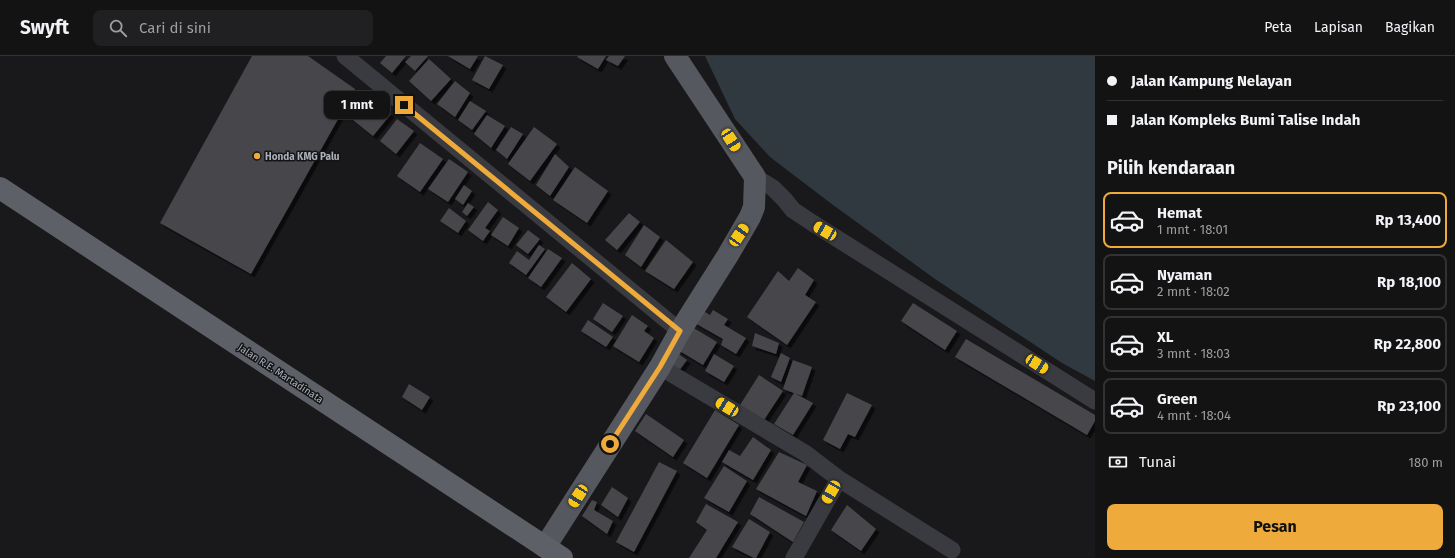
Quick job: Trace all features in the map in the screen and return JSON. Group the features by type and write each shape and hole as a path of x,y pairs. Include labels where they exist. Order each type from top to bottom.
{"highway":[{"name":"Jalan R.E. Martadinata","path":"0,188 553,552"}],"main road":[{"path":"553,552 680,331 728,255 750,217 754,207 755,177 675,56"}],"street":[{"path":"345,56 680,331"},
{"path":"755,177 773,188 793,210 814,224 1095,401"},
{"path":"660,367 805,453 839,479 952,550"},
{"path":"794,558 839,479"}],"shaded area":[{"path":"705,56 1095,56 1095,381 1062,363 935,279 770,157 735,119"}],"building":[{"name":"Honda KMG Palu","path":"252,56 308,56 355,89 251,274 160,223"},
{"path":"386,56 406,56 392,73 380,63"},
{"path":"411,56 428,56 415,71 405,62"},
{"path":"448,56 478,56 470,69"},
{"path":"485,56 503,65 489,89 472,80"},
{"path":"606,56 598,69 577,57"},
{"path":"609,56 625,56 618,66 606,60"},
{"path":"429,59 451,79 431,101 409,81"},
{"path":"455,81 470,93 455,117 437,104"},
{"path":"366,94 391,114 373,136 348,116"},
{"path":"470,101 486,111 472,130 458,120"},
{"path":"487,115 505,126 491,148 474,134"},
{"path":"397,119 414,131 396,154 380,141"},
{"path":"511,127 523,134 507,159 496,150"},
{"path":"534,127 557,144 530,181 508,164"},
{"path":"420,143 443,159 420,192 397,176"},
{"path":"555,154 569,167 550,196 536,185"},
{"path":"449,159 468,172 448,202 428,189"},
{"path":"575,167 608,191 587,223 553,200"},
{"path":"464,185 472,191 463,205 455,199"},
{"path":"488,202 498,210 485,228 490,231 483,241 468,230"},
{"path":"468,203 474,207 467,216 462,212"},
{"path":"449,208 466,221 458,233 440,221"},
{"path":"629,213 640,222 617,250 605,240"},
{"path":"503,217 519,228 508,246 491,235"},
{"path":"644,225 660,237 641,267 625,255"},
{"path":"528,230 540,239 528,254 516,245"},
{"path":"666,240 693,262 674,289 645,271"},
{"path":"539,245 545,249 526,275 509,263 517,251 529,260"},
{"path":"548,249 562,258 541,287 528,278"},
{"path":"572,263 591,279 566,312 546,297"},
{"path":"798,268 814,280 805,295 816,302 787,345 747,317 778,271 789,281"},
{"path":"603,303 623,316 612,332 593,319"},
{"path":"913,303 957,331 945,350 901,321"},
{"path":"700,309 710,315 713,310 728,319 724,325 746,338 736,354 721,345 723,339 693,322"},
{"path":"632,315 648,326 644,331 654,338 639,362 613,346"},
{"path":"588,320 613,337 606,347 581,331"},
{"path":"692,327 717,342 703,365 678,350"},
{"path":"755,333 779,343 776,354 752,346"},
{"path":"966,339 1095,415 1095,421 1087,435 955,357"},
{"path":"676,352 687,360 678,372 668,365"},
{"path":"781,353 790,358 781,382 771,377"},
{"path":"714,354 734,366 724,382 705,371"},
{"path":"793,360 812,367 802,396 783,389"},
{"path":"759,375 783,391 764,420 740,405"},
{"path":"409,384 430,397 422,410 402,397"},
{"path":"794,393 813,403 793,435 774,424"},
{"path":"847,393 872,405 855,437 848,434 840,449 823,440"},
{"path":"715,410 739,425 707,478 683,463"},
{"path":"646,414 684,440 673,457 635,431"},
{"path":"753,437 771,450 753,480 722,462 729,450 740,456"},
{"path":"779,452 807,465 798,482 817,491 806,516 756,489"},
{"path":"659,462 677,471 634,552 616,542"},
{"path":"724,466 747,481 729,512 704,498"},
{"path":"612,487 628,498 618,517 601,505"},
{"path":"759,497 804,522 793,542 750,514"},
{"path":"592,500 597,502 594,510 613,521 607,534 582,516"},
{"path":"706,504 738,522 716,558 689,558 707,530 696,522"},
{"path":"847,505 876,529 861,551 831,530"},
{"path":"749,519 770,532 756,558 732,547"}],"place":[{"name":"Honda KMG Palu","path":"257,156"}],"route":[{"path":"404,105 680,331 660,367 610,444"}]}
